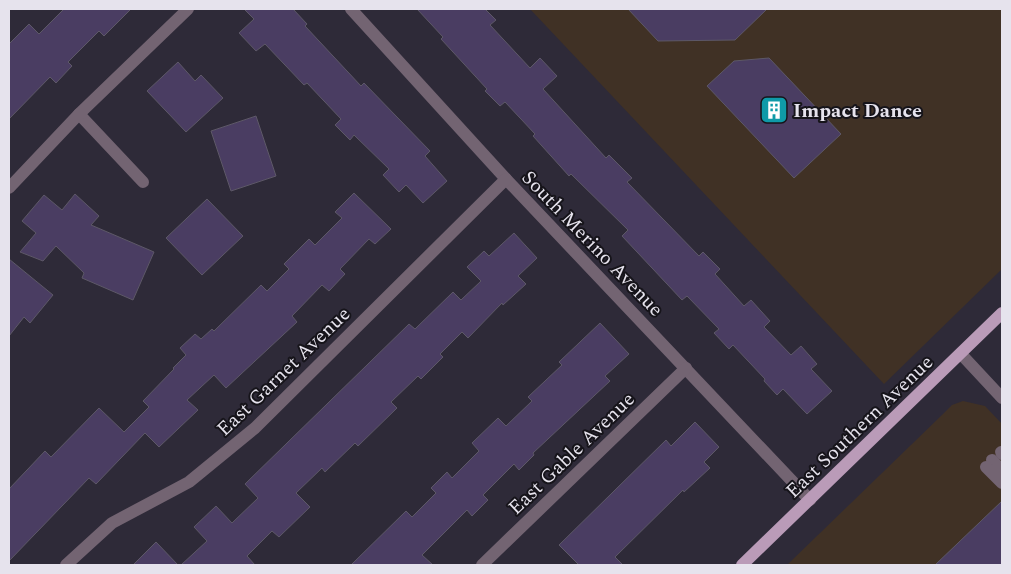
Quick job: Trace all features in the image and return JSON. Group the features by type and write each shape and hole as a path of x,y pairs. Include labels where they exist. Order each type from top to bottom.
{"main road":[{"name":"East Southern Avenue","path":"742,565 1002,314"}],"street":[{"path":"9,188 79,114 188,9"},
{"name":"South Merino Avenue","path":"351,9 506,179 810,500"},
{"path":"79,114 143,182"},
{"name":"East Garnet Avenue","path":"66,565 112,524 189,482 255,428 506,179"},
{"path":"960,354 1002,398"},
{"name":"East Gable Avenue","path":"482,565 686,368"},
{"path":"995,458 1002,471"},
{"path":"995,458 1002,483"}],"shaded area":[{"path":"530,9 1002,9 1002,269 884,384"},
{"path":"963,401 985,406 1002,424 1002,565 787,565 952,405"}],"building":[{"path":"64,9 131,9 104,36 99,31 68,62 72,66 56,83 50,77 9,119 9,44 29,24 39,34"},
{"path":"244,9 293,9 307,24 305,26 361,86 364,83 430,151 425,156 447,181 423,203 406,185 399,192 383,175 389,169 354,135 350,140 335,125 341,119 307,83 304,85 265,44 256,51 239,33 254,19"},
{"path":"417,9 485,9 496,20 490,25 530,68 540,58 557,76 543,89 606,158 609,155 632,178 627,182 699,256 703,252 720,269 715,274 744,306 751,300 770,321 764,327 791,355 801,346 817,364 811,369 832,391 807,414 783,389 777,395 764,381 765,379 733,345 729,349 714,333 719,329 687,296 682,300 622,236 628,230 571,174 569,176 533,136 535,134 505,102 500,106 485,91 487,89 441,39 443,37"},
{"path":"628,9 767,9 735,40 658,41"},
{"name":"Impact Dance","path":"769,58 841,134 794,178 707,86 734,61"},
{"path":"178,62 195,81 201,75 223,98 186,132 147,91"},
{"path":"256,116 276,176 231,191 211,131"},
{"path":"354,193 391,229 375,244 369,239 340,269 345,274 329,291 322,285 292,316 297,322 226,388 214,375 187,400 198,410 159,447 145,433 96,484 89,478 9,561 9,489 45,451 51,457 99,408 124,432 149,407 143,401 186,355 180,348 195,334 201,339 212,329 214,331 261,285 267,291 289,269 284,264 309,239 315,245 342,218 335,212"},
{"path":"75,194 99,216 91,225 154,252 133,300 82,278 84,273 56,246 43,261 20,252 36,233 22,221 44,195 62,210"},
{"path":"207,199 243,236 202,275 166,238"},
{"path":"514,233 537,258 518,276 526,284 503,305 502,303 468,338 462,332 440,354 443,357 421,379 418,376 391,402 397,408 358,446 355,443 325,472 322,468 296,493 310,507 279,537 272,531 247,556 255,565 181,565 207,541 194,527 216,506 232,523 258,498 245,484 409,324 415,329 453,292 461,300 481,281 467,267 484,251 489,256"},
{"path":"9,259 53,295 30,323 24,317 9,336"},
{"path":"600,323 629,354 605,376 610,381 533,453 534,455 519,470 514,464 483,495 488,500 472,516 467,510 422,555 433,565 351,565 406,511 412,517 436,493 431,488 447,472 452,478 479,451 472,443 498,418 506,426 532,401 528,397 562,365 559,362"},
{"path":"695,422 719,447 704,462 710,468 684,492 683,490 615,557 623,565 579,565 559,545 666,440 671,446"},
{"path":"1002,501 1002,565 935,565"},
{"path":"156,542 178,565 133,565"}],"place":[{"name":"Impact Dance","path":"774,110"}]}
